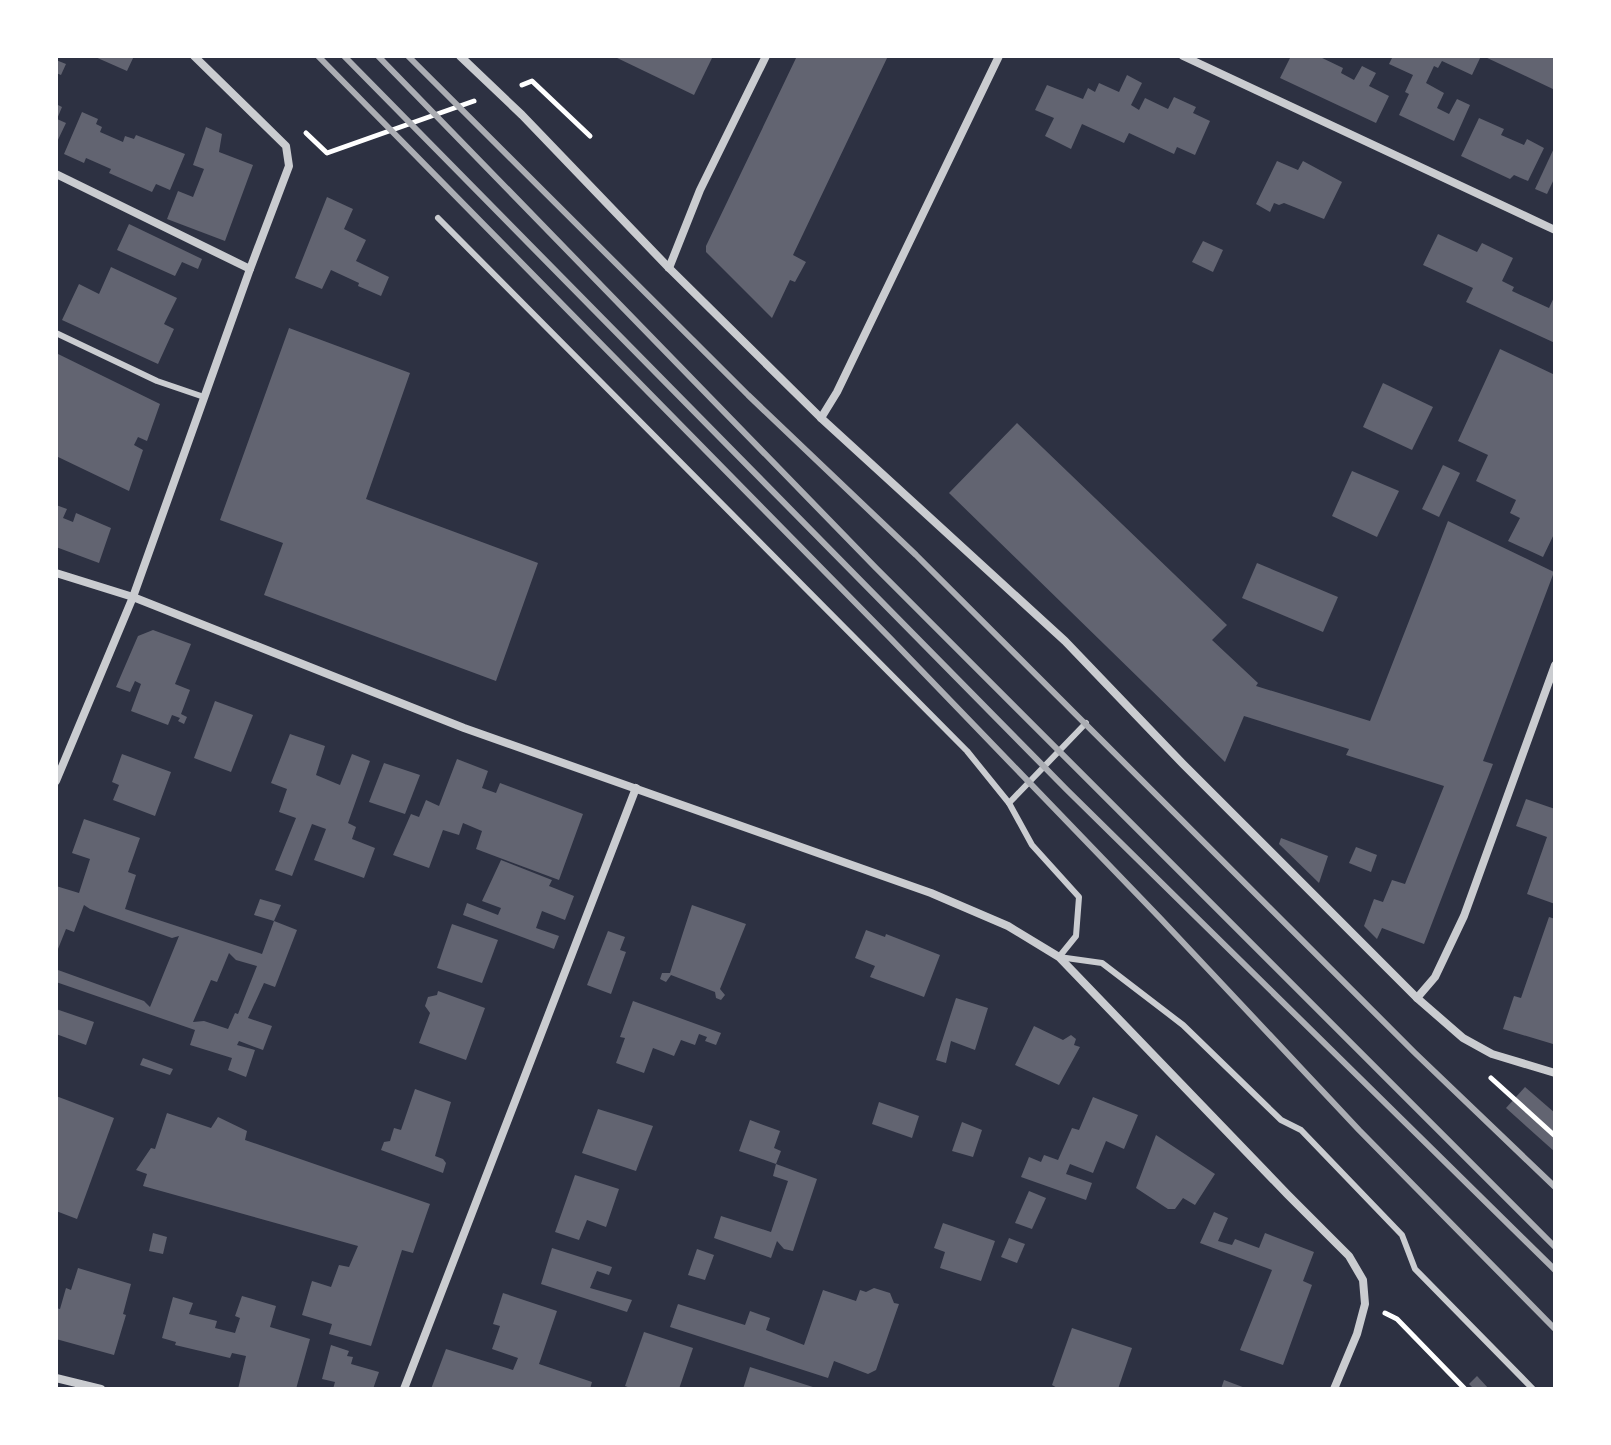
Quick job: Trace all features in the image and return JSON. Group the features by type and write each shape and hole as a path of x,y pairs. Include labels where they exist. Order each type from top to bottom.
{"street":[{"path":"56,781 133,597 289,166 286,146 194,56"},
{"path":"460,56 821,418 1065,641 1417,998 1463,1038 1492,1054 1555,1073"},
{"path":"669,268 700,190 766,56"},
{"path":"821,418 837,392 999,56"},
{"path":"1183,56 1555,230"},
{"path":"56,174 250,269"},
{"path":"56,573 133,597 464,728 931,893 1008,926 1059,957 1349,1256 1363,1280 1365,1304 1357,1334 1334,1389"},
{"path":"1417,998 1435,977 1464,916 1555,665"},
{"path":"404,1389 636,788"},
{"path":"56,1378 101,1389"}],"lane":[{"path":"438,218 967,751 1009,803 1032,845 1079,897 1076,936 1059,957"},
{"path":"56,333 157,381 204,397"},
{"path":"1009,803 1086,723"},
{"path":"1059,957 1102,963 1183,1025 1281,1120 1301,1130 1402,1235 1415,1269 1533,1389"}],"path":[{"path":"518,86 532,81 590,136"},
{"path":"327,153 488,96"},
{"path":"1491,1076 1555,1136"},
{"path":"1365,1304 1397,1319 1465,1389"}],"building":[{"path":"93,56 134,56 127,71"},
{"path":"613,56 713,56 694,95"},
{"path":"797,56 888,56 793,255 806,262 795,282 790,280 772,318 706,252 706,246"},
{"path":"1291,56 1318,56 1343,68 1341,73 1354,80 1362,66 1376,73 1369,86 1389,96 1376,123 1280,78"},
{"path":"1393,56 1481,56 1472,75 1442,61 1438,68 1434,66 1426,83 1444,93 1437,108 1449,114 1457,99 1470,105 1454,141 1399,115 1409,94 1405,92 1413,75 1389,64"},
{"path":"1483,56 1551,56 1555,58 1555,90"},
{"path":"56,60 66,64 61,75 56,73"},
{"path":"1127,75 1142,83 1131,105 1139,110 1145,98 1168,109 1174,97 1196,107 1193,113 1210,121 1195,155 1177,147 1174,154 1129,133 1124,143 1082,124 1071,149 1045,136 1054,118 1035,110 1047,85 1083,99 1088,88 1095,92 1099,83 1119,92"},
{"path":"56,104 62,107 57,119 66,123 56,144"},
{"path":"82,112 98,119 96,124 102,127 100,132 123,142 125,136 134,139 136,135 185,154 170,190 156,184 152,192 109,173 111,169 86,158 84,163 64,154"},
{"path":"1479,118 1504,129 1501,135 1524,145 1527,139 1544,148 1528,181 1514,175 1510,179 1461,156"},
{"path":"206,127 222,134 219,152 253,165 225,241 167,219 178,191 193,197 204,169 193,165"},
{"path":"1555,146 1555,177 1547,194 1535,189"},
{"path":"1277,161 1298,170 1303,161 1342,182 1324,219 1284,203 1274,203 1270,212 1256,204"},
{"path":"327,197 353,209 344,229 366,240 356,261 389,277 381,296 331,270 322,289 295,278"},
{"path":"129,224 202,259 198,269 182,262 175,276 117,250"},
{"path":"1438,234 1477,252 1482,243 1513,258 1502,281 1514,287 1512,291 1549,308 1555,295 1555,343 1466,302 1473,288 1423,265"},
{"path":"1203,241 1223,250 1213,272 1192,262"},
{"path":"111,267 177,298 164,324 174,329 158,364 62,320 79,284 99,294"},
{"path":"289,328 410,373 366,499 538,563 496,681 264,595 283,543 220,520"},
{"path":"1500,349 1555,375 1555,532 1543,557 1508,541 1520,518 1510,513 1516,500 1476,481 1488,455 1458,441"},
{"path":"56,353 160,404 147,441 138,437 134,445 143,450 129,491 56,456"},
{"path":"1383,383 1433,407 1412,450 1363,427"},
{"path":"1017,423 1227,625 1212,640 1258,683 1256,686 1370,721 1448,521 1554,572 1483,761 1493,764 1424,944 1382,928 1377,939 1364,926 1374,899 1383,902 1392,880 1405,884 1444,786 1346,755 1349,749 1244,716 1225,762 949,493"},
{"path":"1443,465 1460,473 1439,517 1422,509"},
{"path":"1352,471 1399,491 1377,537 1332,516"},
{"path":"56,505 67,509 63,518 73,522 76,513 111,528 99,563 56,547"},
{"path":"1257,563 1338,597 1323,632 1242,598"},
{"path":"153,630 191,644 175,684 190,690 181,714 187,717 184,724 172,715 168,725 131,711 141,684 135,681 130,692 116,687 138,636"},
{"path":"215,701 253,715 231,772 194,758"},
{"path":"290,734 325,746 316,775 340,785 352,754 370,761 348,823 356,827 352,839 375,848 364,878 314,860 326,829 312,824 292,876 275,870 296,818 279,812 287,789 271,783"},
{"path":"122,754 171,772 155,816 113,800 119,785 112,782"},
{"path":"457,759 488,771 482,788 496,793 500,783 583,814 559,880 476,849 482,831 463,823 459,835 443,830 429,868 393,855 411,814 419,817 426,800 439,806"},
{"path":"384,763 420,775 405,814 369,802"},
{"path":"1526,799 1555,809 1555,904 1527,894 1547,837 1516,826"},
{"path":"84,819 140,838 128,872 136,875 125,909 262,954 274,921 297,930 275,987 264,983 248,1018 272,1026 263,1050 239,1041 237,1045 255,1050 246,1077 228,1070 232,1058 190,1045 195,1030 56,982 58,970 144,1001 150,1007 179,936 172,938 84,905 74,932 66,929 56,954 56,886 79,893 90,859 72,853","holes":["229,953 236,960 257,966 238,1014 235,1013 228,1029 204,1021 193,1022 211,980 217,982"]},
{"path":"1281,838 1328,856 1319,883 1279,844"},
{"path":"1356,847 1377,855 1371,872 1349,863"},
{"path":"501,860 552,880 549,886 574,896 565,920 542,911 536,928 559,936 554,949 463,915 467,903 498,915 501,908 482,901"},
{"path":"260,899 281,905 274,921 254,915"},
{"path":"692,905 746,924 720,989 725,995 721,1000 716,998 715,992 671,975 666,982 660,979 662,973 670,973"},
{"path":"1549,917 1555,919 1553,1044 1503,1029 1514,996 1521,998"},
{"path":"452,924 498,940 482,983 437,968"},
{"path":"866,930 885,937 886,934 940,955 924,997 870,977 875,966 855,958"},
{"path":"608,931 625,937 620,950 626,952 611,994 587,985"},
{"path":"438,991 485,1008 466,1060 419,1043 430,1013 425,1006 428,997 437,995"},
{"path":"956,998 988,1008 975,1050 951,1041 946,1063 936,1060"},
{"path":"633,1001 721,1033 716,1045 705,1041 707,1037 699,1034 695,1045 681,1040 674,1056 653,1048 644,1073 616,1063 625,1038 620,1037"},
{"path":"56,1009 94,1022 86,1045 56,1034"},
{"path":"1034,1026 1063,1040 1071,1035 1076,1039 1074,1045 1080,1047 1059,1085 1015,1065"},
{"path":"143,1058 173,1069 170,1075 140,1065"},
{"path":"1525,1087 1555,1113 1555,1152 1506,1108"},
{"path":"415,1089 451,1102 435,1156 446,1163 443,1173 381,1150 384,1142 390,1141 394,1128 401,1130"},
{"path":"56,1096 114,1118 77,1219 56,1211"},
{"path":"1093,1097 1138,1115 1124,1149 1106,1141 1093,1173 1070,1164 1066,1174 1092,1183 1086,1200 1021,1177 1029,1157 1041,1162 1044,1155 1058,1160 1072,1128 1079,1130"},
{"path":"879,1102 919,1116 912,1138 872,1124"},
{"path":"598,1109 653,1126 636,1171 582,1153"},
{"path":"167,1113 211,1128 218,1117 247,1131 245,1140 430,1204 413,1253 402,1250 371,1346 329,1334 332,1324 302,1315 312,1281 331,1287 339,1265 349,1267 358,1246 143,1186 147,1174 136,1170 151,1148 155,1149"},
{"path":"750,1120 780,1131 774,1148 781,1151 776,1164 739,1151"},
{"path":"962,1122 982,1130 973,1157 952,1151"},
{"path":"1156,1135 1215,1174 1195,1205 1183,1198 1175,1209 1168,1209 1136,1188"},
{"path":"776,1164 817,1179 793,1251 784,1249 777,1241 771,1258 714,1238 721,1216 771,1232 788,1181 773,1176"},
{"path":"575,1175 619,1189 606,1227 587,1220 579,1240 555,1232"},
{"path":"1029,1191 1046,1198 1032,1229 1015,1223"},
{"path":"1214,1212 1228,1218 1218,1241 1232,1245 1235,1239 1259,1248 1265,1233 1314,1252 1303,1281 1312,1285 1283,1365 1240,1350 1272,1270 1200,1243"},
{"path":"943,1223 995,1241 981,1281 940,1268 945,1252 934,1248"},
{"path":"153,1233 167,1237 163,1254 149,1251"},
{"path":"1009,1238 1025,1244 1017,1263 1001,1257"},
{"path":"552,1248 612,1267 609,1275 597,1271 590,1288 632,1300 627,1312 541,1284"},
{"path":"697,1249 714,1255 705,1280 688,1275"},
{"path":"78,1268 131,1284 114,1355 56,1339 56,1308 60,1309 66,1288 71,1290"},
{"path":"874,1288 890,1293 894,1303 899,1304 876,1370 868,1374 834,1361 828,1378 670,1327 678,1304 745,1325 750,1311 770,1318 766,1330 804,1345 823,1290 856,1301 860,1290 866,1292"},
{"path":"503,1293 557,1311 539,1364 592,1382 590,1389 431,1389 446,1349 513,1370 518,1358 492,1349 500,1326 493,1324"},
{"path":"242,1296 276,1306 270,1327 310,1339 296,1389 238,1389 246,1356 232,1353 230,1358 175,1345 176,1342 162,1338 173,1297 193,1303 189,1314 217,1321 215,1328 235,1333 240,1318 235,1316"},
{"path":"1072,1328 1132,1348 1118,1389 1059,1389 1052,1385"},
{"path":"644,1332 693,1348 679,1389 633,1389 625,1386"},
{"path":"331,1345 349,1351 347,1356 353,1357 351,1364 379,1372 373,1389 333,1389 335,1382 322,1379"},
{"path":"750,1367 816,1388 743,1389"},
{"path":"1477,1376 1489,1389 1474,1389 1469,1384"},
{"path":"1224,1380 1248,1389 1221,1389"}],"railway":[{"path":"318,56 890,638 1359,1130 1555,1329"},
{"path":"344,56 1067,790 1555,1270"},
{"path":"378,56 876,568 1555,1247"},
{"path":"408,56 748,395 916,555 1415,1053 1555,1187"}]}
